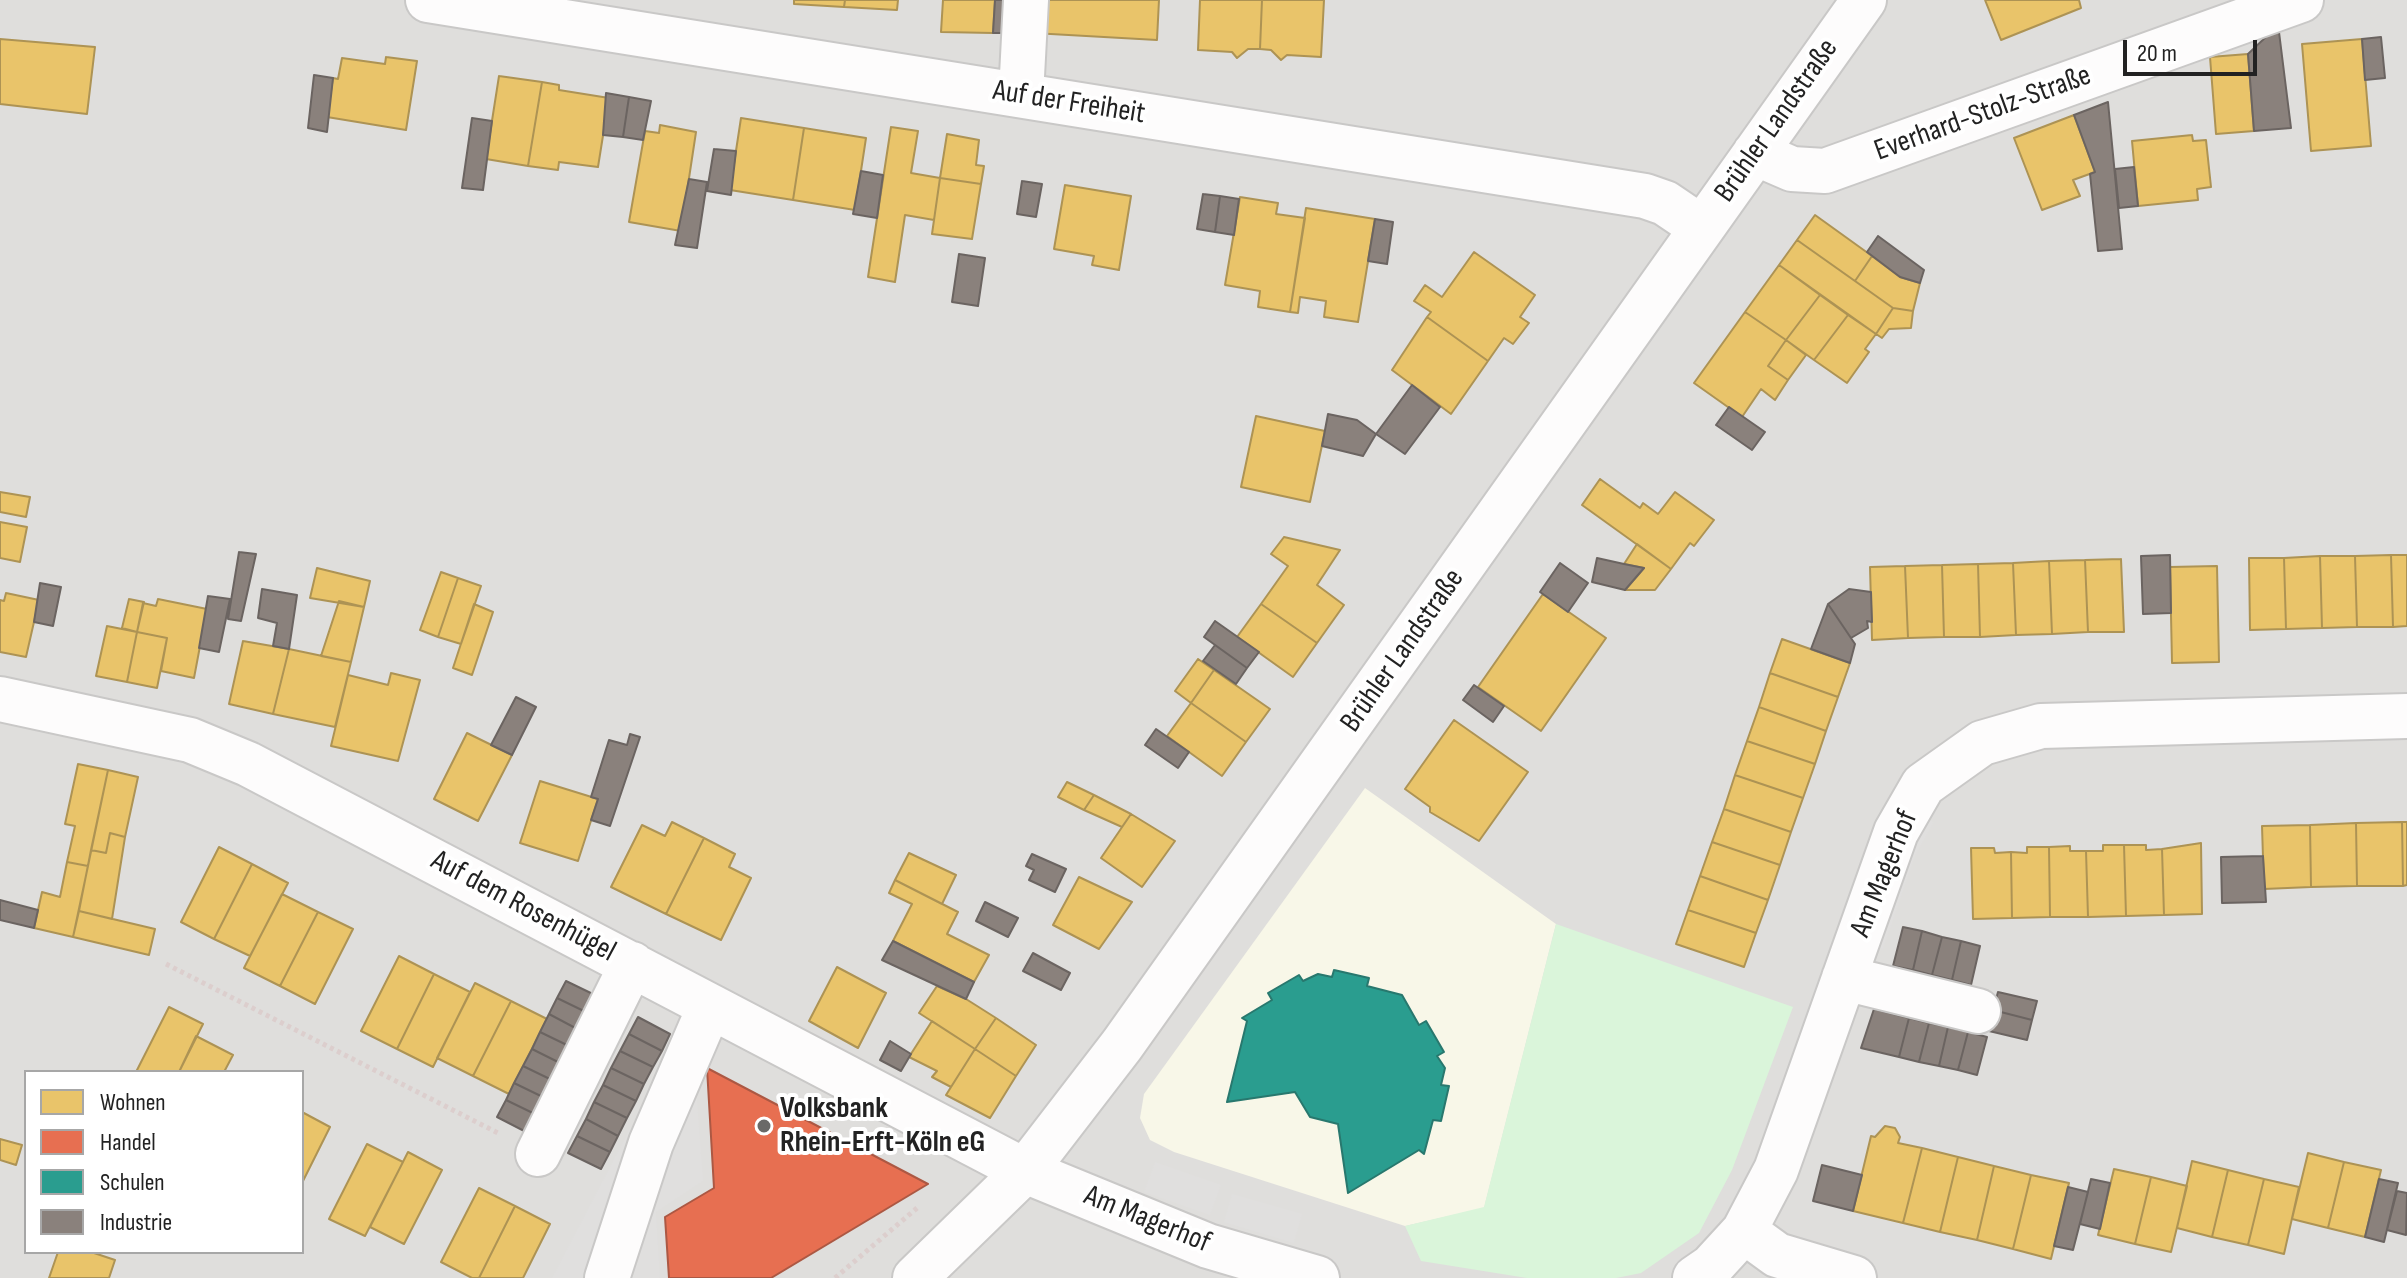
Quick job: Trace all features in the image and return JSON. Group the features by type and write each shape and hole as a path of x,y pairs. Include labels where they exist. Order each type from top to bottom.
{"street":[{"name":"Auf der Freiheit","path":"428,0 1645,196 1665,203 1702,228"},
{"path":"1021,95 1026,0"},
{"name":"Brühler Landstraße","path":"915,1278 1025,1171 1131,1032 1864,0"},
{"name":"Everhard-Stolz-Straße","path":"1755,153 1792,169 1825,171 2301,0"},
{"name":"Auf dem Rosenhügel","path":"0,699 190,740 248,764 1025,1171"},
{"name":"Am Magerhof","path":"1695,1278 1711,1267 1744,1231 1776,1170 1896,832 1923,785 1982,743 2041,726 2407,716"},
{"path":"538,1154 632,964"},
{"path":"1844,978 1978,1011"},
{"path":"607,1278 651,1143 710,1006"},
{"name":"Am Magerhof","path":"1025,1171 1208,1246 1317,1278"},
{"path":"1744,1231 1777,1255 1854,1278"}],"path":[{"path":"166,964 538,1154"},
{"path":"835,1278 925,1201"}],"shaded area":[{"path":"0,0 2407,0 2407,1278 0,1278"},
{"path":"1365,788 1556,924 1484,1208 1405,1226 1174,1152 1150,1140 1140,1118 1144,1094"},
{"path":"1924,815 1934,822 1915,856 1883,949 1872,945"},
{"path":"686,1021 695,1072 703,1181 656,1212 660,1278 552,1278"},
{"path":"1155,1162 1221,1185 1210,1215 1144,1192"},
{"path":"1232,1194 1302,1214 1294,1243 1224,1222"}],"green space":[{"path":"1556,924 1793,1007 1732,1170 1699,1233 1641,1273 1616,1278 1527,1278 1421,1261 1405,1226 1484,1207"}],"building: Wohnen":[{"path":"794,0 845,0 844,7 794,4"},
{"path":"845,0 898,0 897,10 844,7"},
{"path":"943,0 995,0 993,33 941,32"},
{"path":"1035,0 1159,0 1157,40 1033,33"},
{"path":"1200,0 1262,0 1260,49 1248,49 1237,58 1232,52 1198,50"},
{"path":"1262,0 1324,0 1321,57 1287,55 1281,60 1271,50 1260,49"},
{"path":"1985,0 2079,0 2081,8 2001,40"},
{"path":"0,39 95,47 87,114 0,104"},
{"path":"2362,39 2371,146 2311,151 2302,44"},
{"path":"2248,54 2254,131 2216,134 2210,57"},
{"path":"386,57 417,61 406,130 327,117 333,78 338,79 342,58 385,64"},
{"path":"499,76 542,82 528,166 486,159"},
{"path":"542,82 559,85 559,90 609,98 598,167 559,162 558,170 528,166"},
{"path":"2074,115 2095,172 2073,180 2080,196 2042,210 2014,138"},
{"path":"741,118 804,128 793,200 730,190"},
{"path":"660,125 696,132 681,231 629,222 645,131 659,133"},
{"path":"891,127 918,131 911,173 940,178 934,220 905,215 895,282 868,277"},
{"path":"804,128 866,138 855,210 793,200"},
{"path":"947,134 979,140 976,165 984,166 981,184 940,178"},
{"path":"2192,135 2193,141 2206,140 2211,187 2197,189 2198,200 2138,206 2132,141"},
{"path":"940,178 981,184 972,239 932,234"},
{"path":"1065,185 1131,196 1119,270 1092,265 1094,256 1054,249"},
{"path":"1240,197 1278,203 1276,214 1305,218 1290,312 1258,307 1260,291 1225,285"},
{"path":"1306,208 1375,219 1358,322 1324,317 1326,301 1300,297 1298,313 1290,312"},
{"path":"1815,215 1872,256 1855,281 1797,240"},
{"path":"1797,240 1893,308 1876,334 1779,265"},
{"path":"1474,252 1535,295 1520,317 1529,323 1513,344 1504,338 1488,361 1427,317 1431,312 1414,301 1425,285 1442,297"},
{"path":"1872,256 1900,277 1920,283 1913,311 1893,308 1855,281"},
{"path":"1779,265 1820,295 1786,340 1745,312"},
{"path":"1820,295 1848,315 1814,360 1786,340"},
{"path":"1893,308 1913,311 1911,328 1889,329 1882,338 1876,334"},
{"path":"1745,312 1786,340 1768,366 1788,380 1775,400 1761,389 1742,417 1694,383"},
{"path":"1848,315 1876,334 1865,349 1869,352 1847,383 1814,360"},
{"path":"1427,317 1488,361 1451,414 1392,370"},
{"path":"1786,340 1806,355 1788,380 1768,366"},
{"path":"1256,416 1325,431 1310,502 1241,487"},
{"path":"1600,479 1640,508 1643,503 1658,514 1675,492 1714,520 1694,546 1690,543 1671,569 1582,505"},
{"path":"0,492 30,497 26,517 0,512"},
{"path":"0,522 27,527 20,562 0,558"},
{"path":"1284,537 1340,550 1317,585 1344,605 1317,643 1261,604 1288,566 1271,554"},
{"path":"1637,544 1671,569 1655,590 1625,590 1644,568 1624,564"},
{"path":"2391,555 2407,555 2407,626 2393,627"},
{"path":"2391,555 2393,627 2357,627 2355,556"},
{"path":"2320,556 2355,556 2357,627 2322,628"},
{"path":"2320,556 2322,628 2286,629 2284,558"},
{"path":"2249,558 2284,558 2286,629 2250,630"},
{"path":"2121,559 2124,632 2088,632 2085,560"},
{"path":"2085,560 2088,632 2052,634 2049,561"},
{"path":"2049,561 2052,634 2016,635 2013,563"},
{"path":"2013,563 2016,635 1980,637 1978,564"},
{"path":"1978,564 1980,637 1944,637 1942,565"},
{"path":"1942,565 1944,637 1908,638 1905,566"},
{"path":"1905,566 1908,638 1872,640 1870,567"},
{"path":"2217,566 2219,662 2172,663 2170,567"},
{"path":"317,568 370,581 364,607 310,598"},
{"path":"441,572 458,578 438,637 420,630"},
{"path":"458,578 481,586 461,644 438,637"},
{"path":"6,593 39,600 26,657 0,652 0,600 4,601"},
{"path":"1543,594 1606,638 1541,731 1478,687"},
{"path":"129,599 144,602 137,632 122,628"},
{"path":"158,599 207,609 194,678 161,671 167,638 137,632 143,603 156,606"},
{"path":"339,601 364,607 351,662 321,656"},
{"path":"474,604 493,612 472,675 453,668"},
{"path":"1261,604 1317,643 1293,677 1237,637"},
{"path":"107,626 137,632 127,682 96,676"},
{"path":"137,632 167,638 157,688 127,682"},
{"path":"1782,639 1850,663 1838,697 1770,673"},
{"path":"243,641 289,649 273,714 229,704"},
{"path":"289,649 351,662 335,727 273,714"},
{"path":"1198,659 1214,670 1191,703 1175,691"},
{"path":"1214,670 1270,709 1246,742 1191,703"},
{"path":"391,673 420,680 398,761 331,746 348,675 388,685"},
{"path":"1770,673 1838,697 1826,731 1759,707"},
{"path":"1191,703 1246,742 1222,776 1167,736"},
{"path":"1759,707 1826,731 1815,764 1747,741"},
{"path":"1454,720 1528,772 1479,841 1430,812 1430,807 1405,789"},
{"path":"467,733 512,755 478,821 434,799"},
{"path":"1747,741 1815,764 1803,798 1735,775"},
{"path":"78,764 108,770 88,866 67,862 75,826 65,824"},
{"path":"108,770 138,777 125,837 110,833 106,853 91,850"},
{"path":"1735,775 1803,798 1791,832 1724,809"},
{"path":"540,781 598,799 578,861 520,843"},
{"path":"1067,782 1094,795 1084,810 1058,797"},
{"path":"1094,795 1131,814 1122,827 1084,810"},
{"path":"1724,809 1791,832 1780,865 1712,842"},
{"path":"1131,814 1175,841 1142,887 1101,858"},
{"path":"672,822 704,838 666,914 611,887 642,825 665,836"},
{"path":"2402,822 2407,822 2407,885 2403,886"},
{"path":"2402,822 2403,886 2357,886 2356,823"},
{"path":"2356,823 2357,886 2311,887 2310,825"},
{"path":"2310,825 2311,887 2264,889 2262,826"},
{"path":"110,833 125,837 112,919 79,911 91,850 106,853"},
{"path":"704,838 735,854 729,867 751,878 721,940 666,914"},
{"path":"1712,842 1780,865 1768,900 1700,876"},
{"path":"2201,843 2202,914 2164,915 2162,849"},
{"path":"2103,845 2124,845 2126,916 2088,917 2086,851 2103,851"},
{"path":"2124,845 2146,845 2146,850 2162,849 2164,915 2126,916"},
{"path":"2070,846 2070,851 2086,851 2088,917 2050,917 2049,847"},
{"path":"219,847 252,864 214,939 181,922"},
{"path":"2027,847 2049,847 2050,917 2012,918 2011,852 2027,853"},
{"path":"1971,848 1994,848 1995,853 2011,852 2012,918 1973,919"},
{"path":"909,853 956,875 942,904 895,880"},
{"path":"67,862 88,866 73,937 34,928 42,892 60,897"},
{"path":"252,864 288,883 250,956 214,939"},
{"path":"1700,876 1768,900 1756,933 1688,910"},
{"path":"1079,877 1132,902 1099,949 1053,925"},
{"path":"895,880 958,912 947,934 989,955 974,982 893,941 912,904 889,893"},
{"path":"282,894 318,912 280,986 244,968"},
{"path":"1688,910 1756,933 1744,967 1676,944"},
{"path":"79,911 155,929 149,955 73,937"},
{"path":"318,912 353,929 315,1004 280,986"},
{"path":"399,956 434,974 397,1049 361,1031"},
{"path":"837,967 886,993 858,1048 809,1021"},
{"path":"434,974 470,992 433,1067 397,1049"},
{"path":"475,983 511,1001 473,1076 437,1058"},
{"path":"937,986 996,1018 975,1049 919,1013"},
{"path":"511,1001 547,1019 509,1094 473,1076"},
{"path":"169,1007 203,1024 180,1070 137,1070"},
{"path":"996,1018 1036,1045 1016,1076 975,1049"},
{"path":"932,1021 975,1049 951,1087 932,1077 937,1071 909,1057"},
{"path":"196,1036 233,1055 225,1070 180,1070"},
{"path":"975,1049 1016,1076 990,1118 946,1095"},
{"path":"304,1113 330,1127 304,1179"},
{"path":"1885,1126 1895,1128 1900,1137 1898,1143 1922,1148 1903,1223 1853,1211 1871,1136 1875,1137"},
{"path":"0,1139 22,1145 16,1165 0,1160"},
{"path":"367,1144 403,1162 365,1236 329,1219"},
{"path":"1922,1148 1958,1157 1940,1232 1903,1223"},
{"path":"408,1152 442,1170 404,1244 370,1227"},
{"path":"2308,1153 2344,1162 2328,1228 2292,1219"},
{"path":"1958,1157 1994,1166 1977,1240 1940,1232"},
{"path":"2192,1161 2228,1170 2212,1237 2177,1228"},
{"path":"2344,1162 2381,1170 2365,1237 2328,1228"},
{"path":"1994,1166 2031,1175 2013,1249 1977,1240"},
{"path":"2114,1169 2151,1177 2135,1244 2098,1235"},
{"path":"2228,1170 2264,1179 2248,1245 2212,1237"},
{"path":"2031,1175 2069,1183 2051,1259 2013,1249"},
{"path":"2151,1177 2187,1186 2171,1252 2135,1244"},
{"path":"2264,1179 2299,1187 2284,1254 2248,1245"},
{"path":"479,1188 515,1206 479,1278 472,1278 441,1262"},
{"path":"515,1206 550,1224 523,1278 479,1278"},
{"path":"57,1254 97,1254 115,1260 109,1278 49,1278"}],"building: Handel":[{"name":"Volksbank Rhein-Erft-Köln eG","path":"707,1068 928,1184 771,1278 669,1278 665,1217 714,1188"}],"building: Schulen":[{"path":"1334,970 1369,978 1367,986 1402,995 1419,1025 1426,1021 1444,1052 1437,1056 1445,1068 1441,1085 1449,1086 1441,1121 1433,1120 1424,1154 1419,1150 1348,1193 1338,1124 1310,1117 1295,1092 1227,1102 1247,1021 1242,1018 1272,1000 1268,993 1299,975 1303,981 1318,974 1332,977"}],"building: Industrie":[{"path":"995,0 1015,0 1013,33 993,33"},
{"path":"2279,32 2291,128 2254,131 2248,54 2269,34"},
{"path":"2381,37 2385,78 2365,80 2362,39"},
{"path":"314,75 333,78 327,132 308,128"},
{"path":"606,93 629,97 623,137 603,135"},
{"path":"629,97 651,101 643,140 623,137"},
{"path":"2108,102 2122,249 2098,251 2090,174 2095,172 2074,115"},
{"path":"472,118 492,121 483,190 462,188"},
{"path":"714,149 736,151 731,195 707,191"},
{"path":"2134,167 2138,206 2119,208 2115,169"},
{"path":"861,171 883,175 877,218 853,214"},
{"path":"689,179 707,182 697,248 675,245"},
{"path":"1022,181 1042,184 1036,217 1017,214"},
{"path":"1203,194 1220,196 1215,232 1197,229"},
{"path":"1220,196 1239,199 1234,235 1215,232"},
{"path":"1375,219 1393,222 1387,264 1368,261"},
{"path":"1878,236 1924,270 1920,283 1900,277 1867,252"},
{"path":"959,254 985,258 978,306 952,302"},
{"path":"1412,385 1440,407 1405,454 1376,434"},
{"path":"1729,407 1765,432 1752,450 1716,425"},
{"path":"1328,414 1357,420 1376,434 1363,456 1322,446"},
{"path":"239,552 256,554 241,621 228,619"},
{"path":"2170,555 2171,613 2143,614 2141,556"},
{"path":"1597,558 1644,568 1625,590 1592,582"},
{"path":"1560,563 1588,583 1568,612 1540,592"},
{"path":"40,583 61,587 53,626 34,622"},
{"path":"262,589 297,595 289,649 273,646 277,623 258,618"},
{"path":"1849,589 1871,592 1872,622 1867,621 1868,628 1851,638 1828,604"},
{"path":"208,596 230,599 219,652 199,648"},
{"path":"1828,604 1855,644 1850,663 1811,649"},
{"path":"1215,621 1259,652 1247,668 1204,637"},
{"path":"1215,645 1247,668 1236,684 1203,661"},
{"path":"1474,685 1504,706 1493,722 1463,700"},
{"path":"516,697 536,707 512,755 491,745"},
{"path":"1156,729 1189,752 1178,768 1145,745"},
{"path":"630,734 640,737 610,826 591,820 598,799 591,797 609,740 627,745"},
{"path":"1032,854 1066,869 1055,892 1029,880 1034,870 1026,866"},
{"path":"2263,856 2266,902 2222,903 2221,857"},
{"path":"0,900 38,910 34,928 0,920"},
{"path":"985,902 1018,918 1008,937 976,921"},
{"path":"1903,927 1922,931 1913,970 1893,966"},
{"path":"1922,931 1942,937 1932,975 1913,970"},
{"path":"1942,937 1961,941 1952,980 1932,975"},
{"path":"893,941 974,982 966,999 882,960"},
{"path":"1961,941 1980,946 1971,985 1952,980"},
{"path":"1033,953 1070,973 1061,990 1023,971"},
{"path":"566,981 599,997 590,1014 557,998"},
{"path":"1998,992 2037,1001 2032,1020 1993,1010"},
{"path":"557,998 590,1014 581,1031 549,1014"},
{"path":"1874,1009 1909,1018 1899,1057 1861,1048"},
{"path":"1993,1010 2032,1020 2027,1040 1989,1031"},
{"path":"549,1014 581,1031 573,1048 540,1032"},
{"path":"638,1017 670,1034 662,1051 629,1034"},
{"path":"1909,1018 1929,1023 1919,1062 1899,1057"},
{"path":"1929,1023 1948,1027 1939,1066 1919,1062"},
{"path":"1948,1027 1968,1032 1958,1070 1939,1066"},
{"path":"540,1032 573,1048 564,1065 532,1049"},
{"path":"1968,1032 1987,1037 1977,1075 1958,1070"},
{"path":"629,1034 662,1051 653,1067 620,1051"},
{"path":"890,1041 911,1054 901,1071 880,1060"},
{"path":"532,1049 564,1065 556,1082 523,1066"},
{"path":"620,1051 653,1067 644,1084 611,1068"},
{"path":"523,1066 556,1082 547,1099 514,1083"},
{"path":"611,1068 644,1084 636,1101 603,1085"},
{"path":"514,1083 547,1099 539,1116 506,1100"},
{"path":"603,1085 636,1101 627,1118 594,1102"},
{"path":"506,1100 539,1116 530,1134 497,1117"},
{"path":"594,1102 627,1118 618,1136 586,1119"},
{"path":"586,1119 618,1136 610,1152 577,1136"},
{"path":"577,1136 610,1152 601,1169 568,1153"},
{"path":"1822,1165 1862,1175 1853,1211 1813,1201"},
{"path":"2091,1179 2110,1183 2100,1229 2080,1224"},
{"path":"2379,1179 2398,1183 2384,1242 2365,1237"},
{"path":"2068,1187 2088,1192 2073,1250 2054,1246"},
{"path":"2397,1191 2407,1193 2406,1235 2387,1230"}],"place":[{"name":"Volksbank Rhein-Erft-Köln eG","path":"764,1126"}]}
